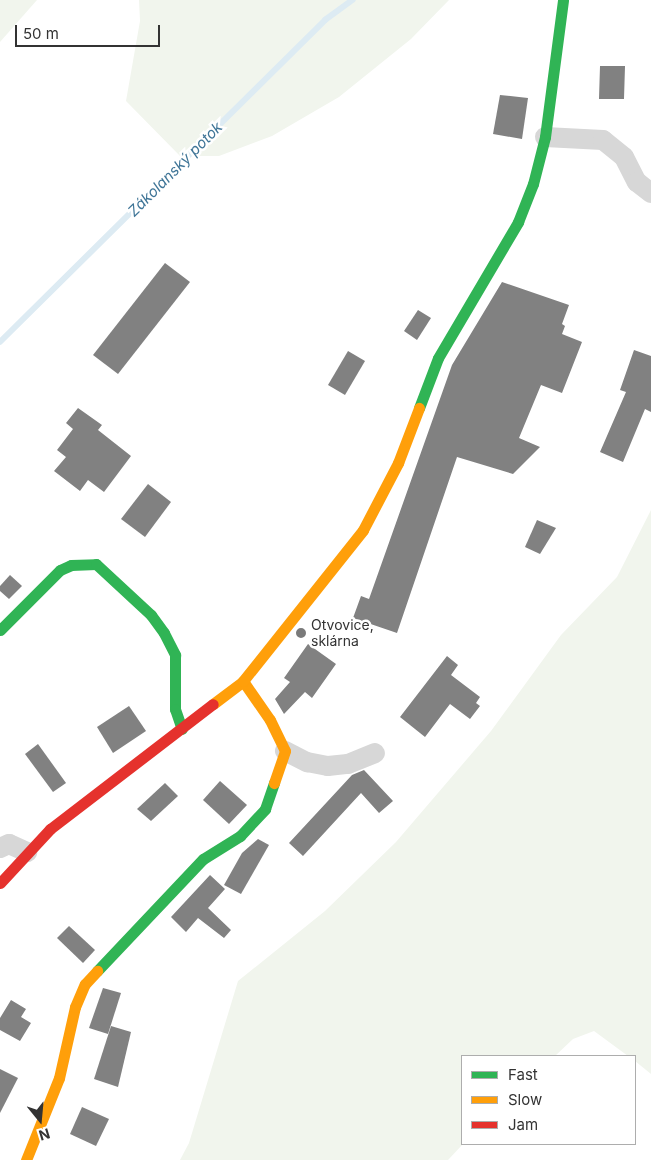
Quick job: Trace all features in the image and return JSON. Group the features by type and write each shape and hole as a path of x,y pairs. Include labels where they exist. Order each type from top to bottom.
{"main road":[{"path":"0,882 27,852 89,798 243,681 305,607 363,530 382,497 438,358 518,222 533,184 544,137 562,0"},
{"path":"0,630 60,570 71,565 96,564 151,615 164,633 175,655 175,709 182,729"},
{"path":"26,1160 59,1078 76,1007 85,984 203,859 252,825 265,809 285,751 270,720 243,681"}],"street":[{"path":"544,137 603,140 624,156 637,182 651,193"},
{"path":"285,751 307,762 328,766 348,764 375,753"},
{"path":"0,848 9,844 27,852"}],"shaded area":[{"path":"0,0 37,0 0,42"},
{"path":"139,0 449,0 411,39 339,97 272,136 219,156 180,156 126,101 140,21"},
{"path":"651,510 651,1074 636,1062 636,1055 627,1055 594,1031 573,1039 556,1055 461,1055 462,1145 448,1160 180,1160 189,1143 238,981 325,911 396,842 491,731 561,635 617,577"}],"building":[{"path":"600,66 625,66 624,99 599,99"},
{"path":"500,95 528,98 522,139 493,134"},
{"path":"165,263 190,282 118,374 93,355"},
{"path":"502,282 569,305 562,324 565,326 562,334 582,342 562,393 541,385 519,438 540,447 513,474 457,457 397,633 353,618 361,596 369,599 452,365"},
{"path":"418,310 431,318 417,340 404,331"},
{"path":"634,350 651,356 651,412 645,409 623,462 600,452 626,392 620,390"},
{"path":"348,351 365,361 345,395 328,385"},
{"path":"78,408 102,425 98,430 131,456 104,492 88,480 80,491 54,471 66,457 57,450 73,429 66,423"},
{"path":"148,484 171,502 145,537 121,519"},
{"path":"537,520 556,528 540,554 525,547"},
{"path":"10,575 22,586 9,599 0,591 0,586"},
{"path":"308,644 336,664 312,698 305,692 284,714 275,699 290,682 284,678"},
{"path":"447,656 458,665 451,675 480,697 476,703 480,706 470,719 450,704 425,737 400,717"},
{"path":"129,706 146,731 113,753 97,727"},
{"path":"38,744 66,783 53,792 25,754"},
{"path":"364,770 393,801 379,813 361,793 303,856 289,843 352,775"},
{"path":"220,781 247,805 229,824 203,800"},
{"path":"165,783 178,796 151,821 137,809"},
{"path":"258,839 269,845 241,894 224,885 242,853"},
{"path":"210,875 225,889 208,908 231,930 224,938 198,918 186,932 171,917"},
{"path":"69,926 95,950 83,963 57,938"},
{"path":"103,988 121,993 108,1034 89,1028"},
{"path":"11,1000 26,1009 21,1017 31,1023 20,1041 0,1030 0,1018"},
{"path":"111,1026 131,1032 118,1087 94,1079"},
{"path":"0,1069 18,1078 0,1113"},
{"path":"82,1107 109,1119 96,1146 70,1134"}],"waterway":[{"name":"Zákolanský potok","path":"0,342 325,20 353,0"}],"traffic: fast":[{"path":"419,408 438,358 518,222 533,184 545,137 563,0"},
{"path":"0,630 60,570 71,565 96,564 151,615 164,633 175,655 175,709 182,729"},
{"path":"97,971 203,859 240,836 265,809 274,783"}],"traffic: slow":[{"path":"213,704 243,681 363,530 398,463 419,408"},
{"path":"243,681 270,720 285,751 274,783"},
{"path":"26,1160 59,1078 75,1007 85,984 97,971"}],"traffic: jam":[{"path":"0,883 50,829 213,704"}],"place":[{"name":"Otvovice, sklárna","path":"301,633"}]}
